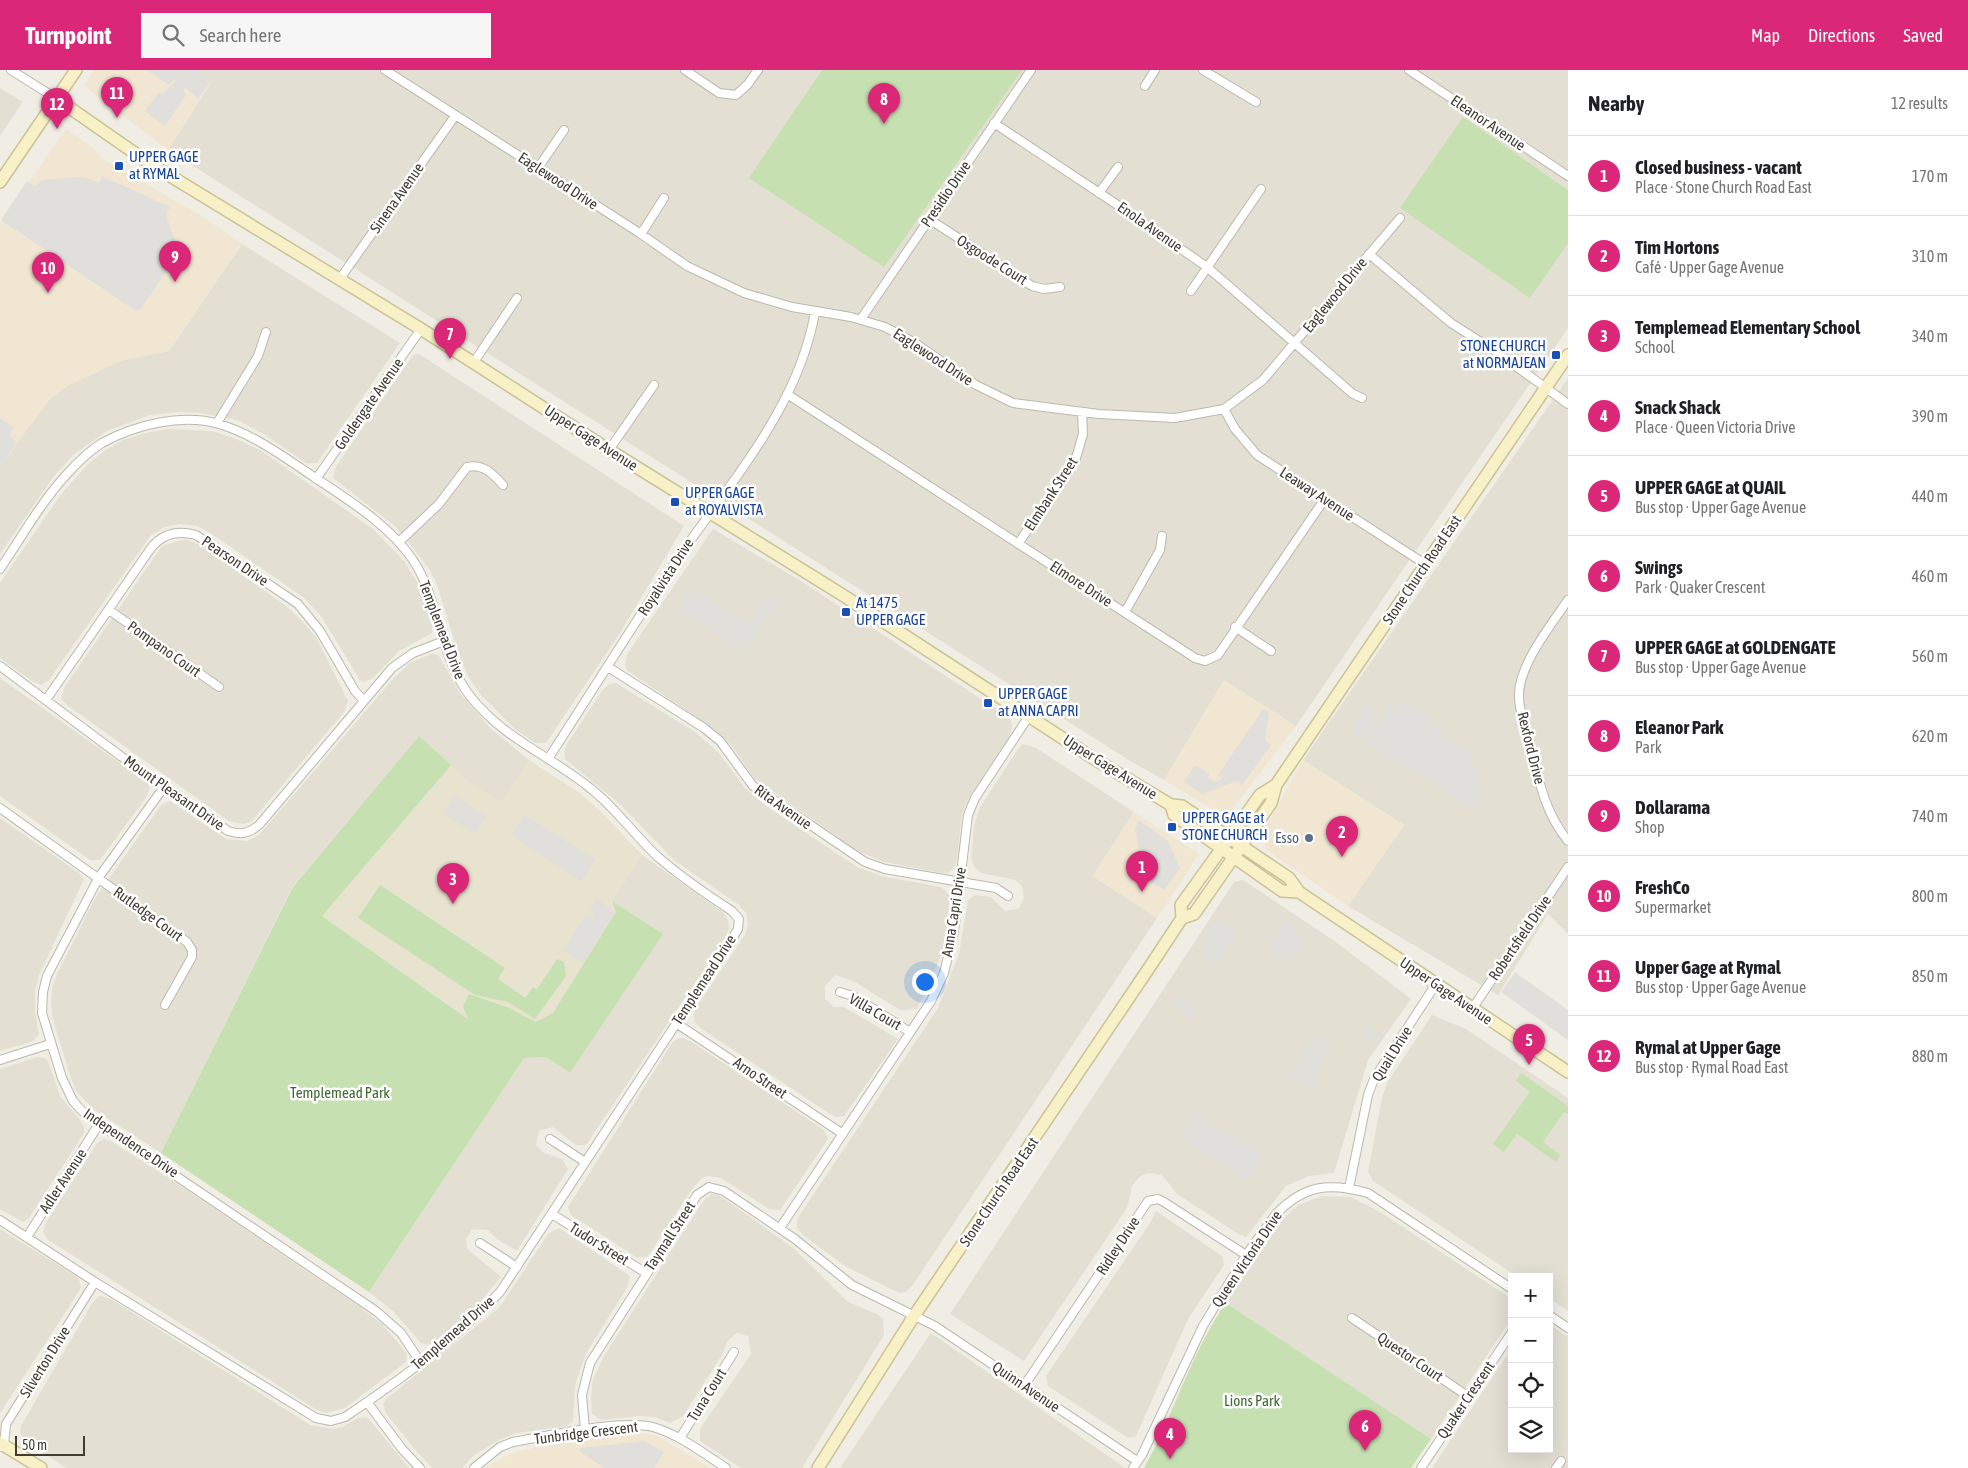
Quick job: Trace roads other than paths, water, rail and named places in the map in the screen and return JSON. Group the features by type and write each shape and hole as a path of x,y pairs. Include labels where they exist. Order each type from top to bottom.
{"main road":[{"path":"0,182 76,70"},
{"name":"Upper Gage Avenue","path":"57,99 149,163 474,362 609,450 841,594 1029,716 1171,805 1182,806 1289,878 1299,892 1568,1072"},
{"name":"Stone Church Road East","path":"818,1468 914,1316 1029,1149 1182,918 1194,914 1234,858 1271,803 1276,784 1568,355"},
{"name":"Stone Church Road East","path":"1182,918 1181,906 1229,837 1260,795 1276,784"},
{"name":"Upper Gage Avenue","path":"1171,805 1174,815 1282,891 1299,892"},
{"path":"1,1445 41,1468"}],"street":[{"name":"Upper Gage Avenue","path":"11,70 57,99"},
{"name":"Eaglewood Drive","path":"385,70 641,234 677,260 709,278 744,293 792,307 861,319 885,327 915,343 998,397 1013,403 1082,412 1175,418 1224,409 1263,380 1400,218"},
{"path":"685,70 719,93 736,95 748,84 758,70"},
{"name":"Presidio Drive","path":"861,319 1031,70"},
{"path":"1145,86 1155,70"},
{"path":"1203,70 1256,102"},
{"name":"Eleanor Avenue","path":"1409,70 1568,176"},
{"name":"Sinena Avenue","path":"339,280 455,116"},
{"name":"Enola Avenue","path":"994,123 1207,267 1353,394 1362,398"},
{"path":"538,168 564,130"},
{"path":"1099,193 1118,167"},
{"path":"1191,292 1261,189"},
{"path":"641,234 664,198"},
{"name":"Osgoode Court","path":"929,220 1032,286 1044,289 1060,287"},
{"path":"1369,254 1451,324 1495,351 1568,404"},
{"path":"474,362 517,298"},
{"name":"Royalvista Drive","path":"548,759 709,512 739,473 787,394 805,355 815,312"},
{"name":"Goldengate Avenue","path":"316,479 421,329"},
{"path":"217,423 258,356 266,332"},
{"path":"609,450 654,385"},
{"name":"Elmore Drive","path":"787,394 1195,658 1204,661 1218,655 1235,627 1324,500"},
{"name":"Leaway Avenue","path":"1224,409 1235,430 1257,455 1425,564"},
{"name":"Elmbank Street","path":"1018,544 1076,458 1083,434 1082,412"},
{"name":"Templemead Drive","path":"0,569 66,475 101,444 145,425 188,420 217,423 263,442 387,530 400,542 428,587 457,677 470,696 495,723 515,740 548,759 591,788 622,817 656,855 681,876 732,911 738,919 738,929 733,937 500,1292 477,1317 421,1363 345,1417 331,1421 316,1418 95,1282 0,1220"},
{"path":"400,542 439,504 467,467 476,466 486,469 503,485"},
{"name":"Pearson Drive","path":"46,700 157,540 178,532 196,535 298,604 320,631 355,690 363,700"},
{"path":"1125,612 1160,550 1162,536"},
{"name":"Rexford Drive","path":"1568,600 1535,649 1525,672 1518,698 1546,808 1556,826 1568,841"},
{"name":"Pompano Court","path":"108,610 219,687"},
{"path":"1235,627 1271,651"},
{"name":"Mount Pleasant Drive","path":"0,666 164,787 228,831 239,835 250,833 259,825 363,700 400,662 417,650 444,641"},
{"name":"Rita Avenue","path":"608,667 704,728 720,741 744,776 760,792 865,862 885,869 996,888 1008,896"},
{"name":"Anna Capri Drive","path":"780,1228 931,1001 944,973 954,932 961,882 964,832 971,805 1029,716"},
{"name":"Independence Drive","path":"164,787 99,879 47,976 43,992 42,1013 50,1044 66,1090 82,1111 99,1124 376,1311 400,1333 421,1363"},
{"path":"0,808 99,879"},
{"name":"Robertsfield Drive","path":"1472,1009 1568,867"},
{"name":"Rutledge Court","path":"99,879 182,937 190,946 192,957 189,965 165,1005"},
{"name":"Quail Drive","path":"1349,1188 1368,1095 1374,1079 1436,984"},
{"name":"Villa Court","path":"840,992 852,996 910,1032"},
{"name":"Arno Street","path":"676,1023 843,1134"},
{"path":"0,1060 50,1044"},
{"name":"Adler Avenue","path":"27,1237 99,1124"},
{"path":"550,1139 585,1162"},
{"name":"Taymall Street","path":"585,1430 582,1395 590,1363 697,1196 709,1187 724,1191 780,1228 852,1285 914,1316"},
{"name":"Queen Victoria Drive","path":"1133,1468 1142,1455 1203,1326 1246,1255 1276,1214 1292,1198 1312,1188 1349,1188 1377,1199 1508,1286"},
{"name":"Ridley Drive","path":"1024,1386 1148,1201 1158,1199 1164,1202 1246,1255"},
{"name":"Tudor Street","path":"552,1214 646,1273"},
{"path":"480,1243 517,1268"},
{"name":"Silverton Drive","path":"1,1445 6,1424 95,1282"},
{"name":"Quinn Avenue","path":"914,1316 935,1326 1137,1460"},
{"path":"1553,1317 1568,1328"},
{"name":"Questor Court","path":"1352,1318 1469,1396"},
{"name":"Quaker Crescent","path":"1421,1468 1508,1338"},
{"name":"Tuna Court","path":"680,1438 734,1352"},
{"path":"368,1402 402,1449 420,1468"},
{"name":"Tunbridge Crescent","path":"474,1468 500,1447 513,1442 585,1430 643,1425 680,1438 726,1468"},
{"path":"1556,1468 1561,1461"}],"place":[{"name":"Upper Gage at Rymal","path":"117,118"},
{"name":"Eleanor Park","path":"884,124"},
{"name":"Rymal at Upper Gage","path":"57,129"},
{"name":"UPPER GAGE at RYMAL","path":"119,166"},
{"name":"Dollarama","path":"175,282"},
{"name":"FreshCo","path":"48,293"},
{"name":"STONE CHURCH at NORMAJEAN","path":"1556,355"},
{"name":"UPPER GAGE at GOLDENGATE","path":"450,359"},
{"name":"UPPER GAGE at ROYALVISTA","path":"675,502"},
{"name":"At 1475 UPPER GAGE","path":"846,612"},
{"name":"UPPER GAGE at ANNA CAPRI","path":"988,703"},
{"name":"UPPER GAGE at STONE CHURCH","path":"1172,827"},
{"name":"Esso","path":"1309,838"},
{"name":"Tim Hortons","path":"1342,857"},
{"name":"Closed business - vacant","path":"1142,892"},
{"name":"Templemead Elementary School","path":"453,904"},
{"name":"UPPER GAGE at QUAIL","path":"1529,1065"},
{"name":"Swings","path":"1365,1451"},
{"name":"Snack Shack","path":"1170,1459"}],"park label":[{"name":"Templemead Park","path":"340,1093"},
{"name":"Lions Park","path":"1252,1401"}]}
